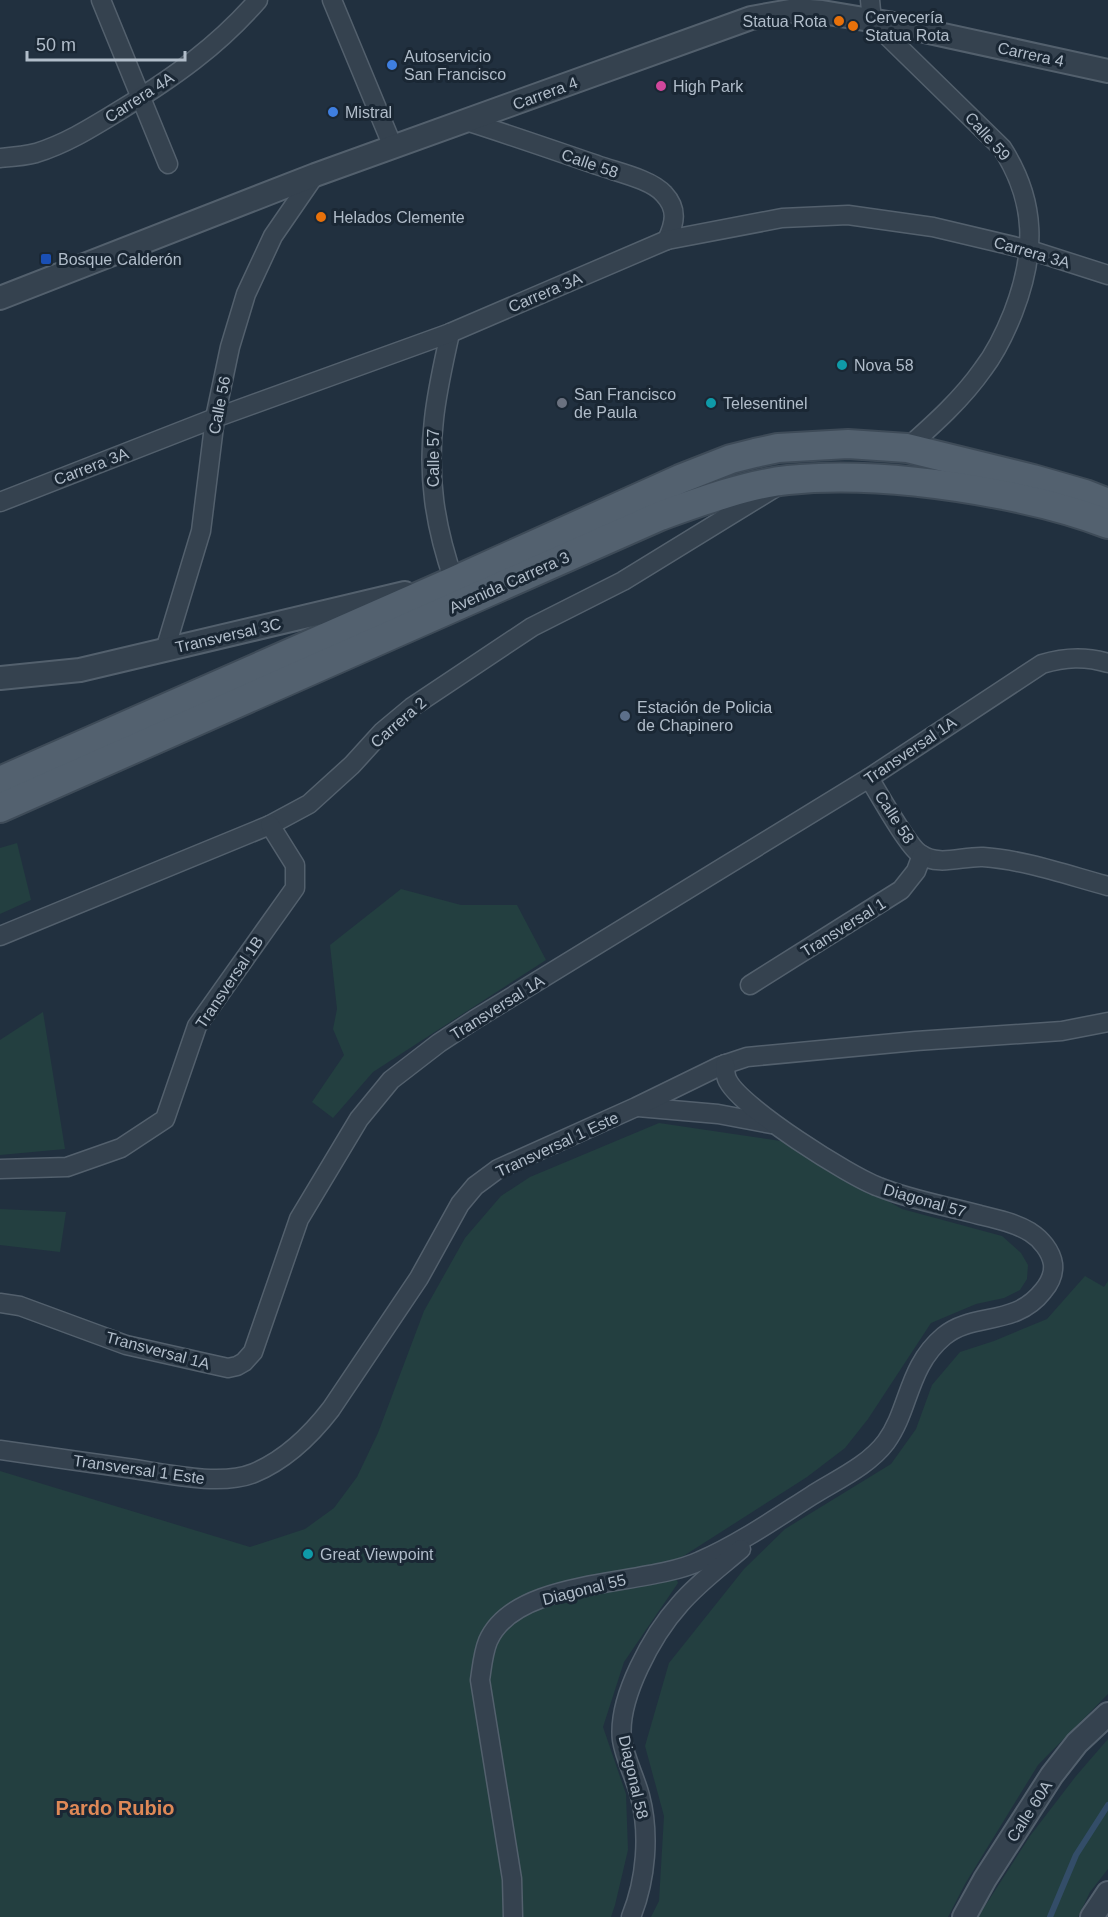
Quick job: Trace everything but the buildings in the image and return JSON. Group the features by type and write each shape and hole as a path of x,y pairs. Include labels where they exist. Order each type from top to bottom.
{"main road":[{"name":"Avenida Carrera 3","path":"0,781 454,582 680,479 731,459 778,448 881,445 907,448 1039,491"},
{"name":"Avenida Carrera 3","path":"0,808 660,516 730,493 786,480 885,479 1039,491"},
{"path":"1039,491 1085,494 1108,503"},
{"path":"1039,491 1108,524"}],"street":[{"path":"101,0 168,164"},
{"name":"Carrera 4A","path":"0,158 35,153 76,138 201,57 258,0"},
{"path":"332,0 393,147"},
{"name":"Carrera 4","path":"0,298 315,175 752,18 796,10 822,12 871,10 1108,71"},
{"name":"Calle 59","path":"871,10 1002,148 1013,164 1023,190 1030,220 1027,272 1001,340 983,370 959,398 907,448"},
{"name":"Calle 58","path":"466,121 648,183 663,192 671,202 675,215 674,226 667,240"},
{"name":"Calle 56","path":"165,650 201,531 215,418 230,347 246,294 273,236 315,175"},
{"name":"Carrera 3A","path":"0,502 215,418 450,333 667,240 782,218 848,215 933,227 1030,250 1108,275"},
{"name":"Calle 57","path":"450,333 434,418 431,476 436,521 454,582"},
{"name":"Carrera 2","path":"0,936 270,825 309,804 352,765 382,732 412,707 532,627 623,581 786,480"},
{"name":"Transversal 3C","path":"0,678 80,670 454,582"},
{"name":"Transversal 1A","path":"0,1303 20,1306 146,1350 228,1368 244,1362 253,1352 294,1233 306,1206 359,1119 391,1080 439,1043 474,1020 869,778 1042,664 1059,658 1082,657 1106,662"},
{"name":"Calle 58","path":"869,778 910,842 922,855"},
{"name":"Transversal 1B","path":"0,1169 67,1167 121,1149 165,1119 197,1026 295,888 295,865 270,825"},
{"path":"922,855 938,860 975,857 1016,861 1108,886"},
{"name":"Transversal 1","path":"750,985 901,890 912,876 922,855"},
{"name":"Transversal 1 Este","path":"0,1450 207,1480 253,1473 299,1444 316,1428 393,1319 452,1217 475,1186 505,1165 636,1107 725,1064 747,1058 904,1042 1062,1031 1108,1022"},
{"name":"Diagonal 57","path":"725,1064 727,1080 737,1092 781,1127 839,1167 878,1187 1005,1221 1032,1233 1042,1242 1053,1265 1051,1276 1040,1295 1030,1304 1017,1312 967,1325 946,1335 928,1353 918,1369 893,1431 877,1452 781,1515"},
{"name":"Diagonal 57","path":"636,1107 718,1114 781,1127"},
{"name":"Diagonal 55","path":"513,1917 512,1879 480,1680 489,1638 503,1621 519,1609 542,1598 580,1587 681,1569 717,1553 781,1515"},
{"name":"Diagonal 58","path":"631,1917 641,1880 646,1831 640,1797 622,1740 625,1705 633,1683 661,1629 680,1604 706,1577 781,1515"},
{"name":"Calle 60A","path":"964,1917 985,1879 1052,1775 1077,1743 1108,1714"},
{"path":"1092,1917 1108,1893"}],"green space":[{"path":"17,843 31,900 0,914 0,848"},
{"path":"401,889 461,905 517,905 546,960 373,1072 333,1118 312,1102 344,1055 333,1029 337,1009 330,945"},
{"path":"43,1012 65,1149 0,1155 0,1040"},
{"path":"659,1123 781,1141 902,1209 1002,1236 1021,1253 1028,1265 1027,1279 1020,1290 1004,1298 976,1304 931,1323 868,1419 845,1448 807,1477 671,1564 678,1583 624,1662 603,1727 626,1794 628,1850 611,1917 0,1917 0,1471 250,1547 305,1529 334,1508 357,1477 378,1433 424,1311 465,1238 501,1196 530,1177"},
{"path":"0,1209 66,1212 60,1252 0,1245"},
{"path":"1085,1276 1104,1287 1108,1281 1108,1694 1038,1765 965,1884 948,1917 651,1917 659,1901 664,1816 645,1746 669,1663 744,1569 785,1529 891,1464 916,1429 932,1385 960,1352 1047,1319"},
{"path":"1108,1739 1108,1869 1090,1892 1078,1917 978,1917 1030,1836"}],"waterway":[{"path":"1050,1917 1076,1855 1108,1805"}],"place":[{"name":"Statua Rota","path":"839,21"},
{"name":"Cervecería Statua Rota","path":"853,26"},
{"name":"Autoservicio San Francisco","path":"392,65"},
{"name":"High Park","path":"661,86"},
{"name":"Mistral","path":"333,112"},
{"name":"Helados Clemente","path":"321,217"},
{"name":"Bosque Calderón","path":"46,259"},
{"name":"Nova 58","path":"842,365"},
{"name":"San Francisco de Paula","path":"562,403"},
{"name":"Telesentinel","path":"711,403"},
{"name":"Estación de Policia de Chapinero","path":"625,716"},
{"name":"Great Viewpoint","path":"308,1554"}],"district":[{"name":"Pardo Rubio","path":"115,1808"}]}
